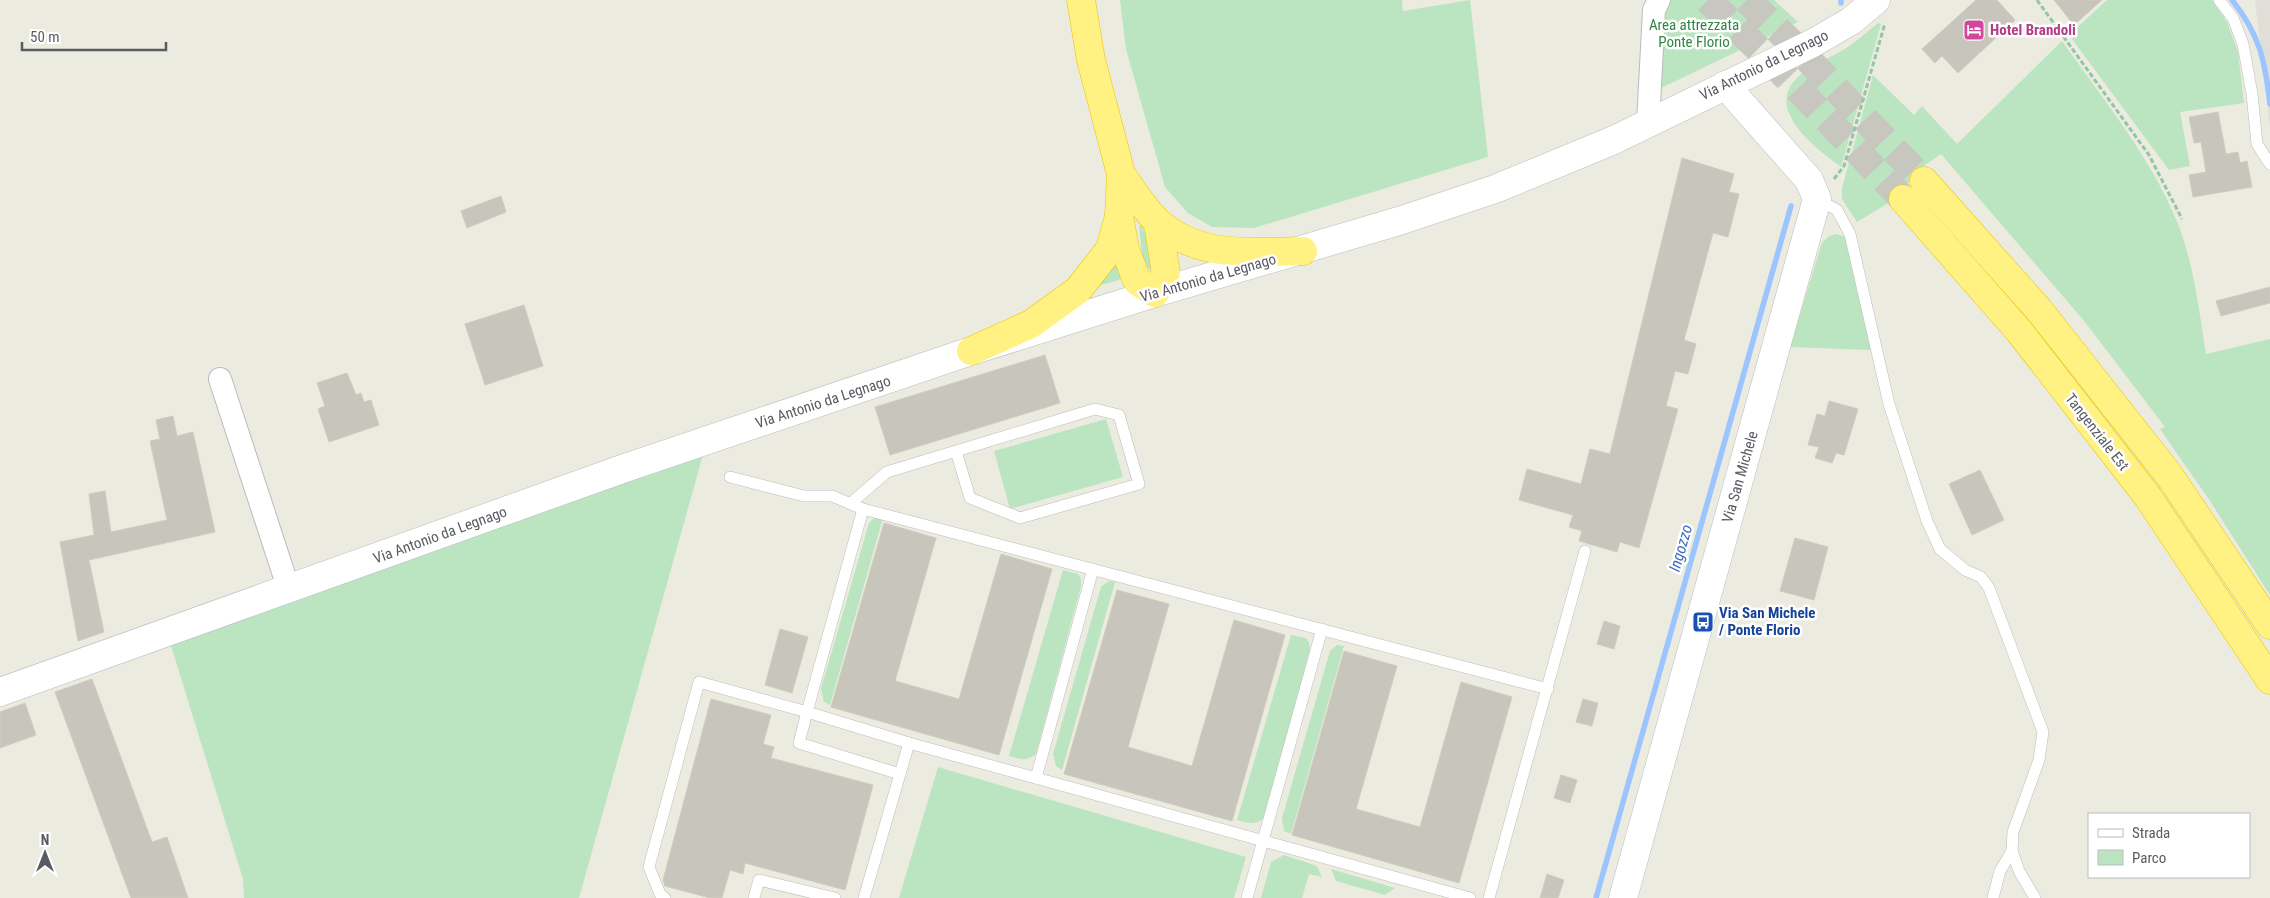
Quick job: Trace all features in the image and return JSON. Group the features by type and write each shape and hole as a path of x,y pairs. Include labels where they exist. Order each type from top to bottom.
{"highway":[{"path":"1062,0 1091,60"},
{"path":"971,351 1031,324 1078,290 1110,249 1119,216 1121,174 1091,60 1081,0"},
{"path":"1091,60 1097,0"},
{"path":"1121,174 1158,223 1187,241 1223,252 1303,250"},
{"name":"Tangenziale Est","path":"1924,181 2039,310 2169,475 2270,625"},
{"name":"Tangenziale Est","path":"1904,199 2019,331 2148,497 2270,680"},
{"path":"1119,216 1125,249 1137,281 1155,293 1166,273 1158,223"}],"street":[{"path":"1648,123 1654,10 1659,0"},
{"name":"Via Antonio da Legnago","path":"0,692 625,468 971,351 1155,293 1303,250 1495,189 1614,140 1813,43 1851,21 1881,10"},
{"path":"1725,85 1809,180 1817,199"},
{"name":"Via San Michele","path":"1623,898 1817,199"},
{"path":"220,379 288,590"}],"lane":[{"path":"2220,0 2233,18 2243,44 2257,144 2270,164"},
{"path":"1817,199 1836,210 1850,234 1889,404 1927,520 1940,549 1965,570 1981,576 1989,588 2043,732 2039,760 2013,832 2012,851 2019,871 2035,898"},
{"path":"851,503 887,472 956,451 1095,409 1118,415 1139,484 1020,518 970,498 956,451"},
{"path":"730,477 804,496 832,496 863,509 1548,689"},
{"path":"863,509 799,743 900,774"},
{"path":"1489,898 1548,689 1584,551"},
{"path":"1036,778 1093,568"},
{"path":"1247,898 1322,629"},
{"path":"665,898 660,894 649,867 699,682 909,743 1470,898"},
{"path":"864,898 909,743"},
{"path":"1993,898 2000,871 2012,851"},
{"path":"754,898 759,880 835,898"}],"path":[{"path":"2037,0 2150,155 2182,219"},
{"path":"1817,199 1844,166 1881,10"}],"shaded area":[{"path":"2255,0 2270,0 2270,127"}],"green space":[{"path":"1120,0 1402,0 1403,11 1470,0 1488,157 1254,228 1212,227 1188,213 1165,187 1126,49"},
{"name":"Area attrezzata Ponte Florio","path":"1667,0 1774,0 1798,22 1659,89 1661,14"},
{"path":"2107,0 2212,0 2227,22 2238,52 2244,103 2180,112 2190,166 2169,170 2069,35"},
{"path":"1878,23 1881,24 1841,167 1820,151 1799,129 1791,117 1787,105 1788,92 1795,80 1801,75 1813,66 1848,47"},
{"path":"2062,41 2125,129 2167,199 2184,240 2195,288 2206,354 2270,339 2270,595 2210,501 2160,429 2165,427 2085,322 1941,154 1925,165 1890,202 1857,222 1842,199 1842,188 1873,75 1914,115 1922,106 1957,144"},
{"path":"1139,226 1142,226 1156,259 1153,270 1146,268 1143,263"},
{"path":"1837,234 1845,237 1871,350 1790,347 1822,243 1829,236"},
{"path":"1117,253 1126,278 1097,286"},
{"path":"1106,419 1123,477 1010,509 994,451"},
{"path":"704,451 579,898 244,898 243,879 169,639"},
{"path":"876,516 883,518 830,705 824,702 821,689 869,523"},
{"path":"1063,570 1078,574 1081,579 1081,586 1036,754 1026,759 1016,758 1009,756"},
{"path":"1109,581 1115,582 1062,770 1056,766 1053,754 1101,587"},
{"path":"1291,635 1306,638 1310,650 1264,818 1254,823 1237,820"},
{"path":"1337,645 1344,646 1291,834 1284,831 1282,818 1330,651"},
{"path":"938,767 1246,857 1234,898 899,898"},
{"path":"1284,855 1317,866 1322,877 1309,874 1302,898 1261,898 1271,862"},
{"path":"1331,869 1395,888 1385,895 1336,881"}],"building":[{"name":"Hotel Brandoli","path":"1976,0 1997,0 2015,20 1958,73 1942,56 1935,63 1922,49"},
{"path":"2054,0 2102,0 2074,25"},
{"path":"2218,112 2226,154 2238,152 2240,163 2247,161 2252,187 2193,197 2189,175 2206,172 2201,142 2194,143 2189,117"},
{"path":"1682,158 1734,174 1729,192 1739,194 1728,237 1713,233 1684,340 1696,344 1688,374 1675,371 1666,406 1678,409 1639,548 1620,542 1617,552 1579,541 1582,531 1569,527 1573,515 1519,500 1527,469 1581,484 1590,449 1610,454"},
{"path":"501,196 506,212 467,228 461,211"},
{"path":"2270,287 2270,303 2221,316 2216,301"},
{"path":"524,305 543,366 485,385 465,324"},
{"path":"1045,355 1060,403 890,455 875,407"},
{"path":"347,373 356,395 361,393 364,402 371,400 379,425 329,442 318,409 325,406 317,383"},
{"path":"1829,401 1858,409 1844,455 1836,453 1832,463 1815,458 1819,447 1808,445 1817,414 1825,416"},
{"path":"173,416 177,436 193,432 215,532 89,560 104,632 78,641 60,542 94,535 89,494 105,491 111,532 167,520 150,441 160,439 156,420"},
{"path":"1980,470 2004,520 1972,535 1949,484"},
{"path":"884,523 936,538 895,681 959,699 1001,554 1052,569 999,755 831,707"},
{"path":"1795,538 1828,547 1814,600 1780,591"},
{"path":"1117,590 1169,604 1128,747 1192,766 1234,620 1285,635 1232,821 1064,774"},
{"path":"1604,621 1620,626 1614,649 1597,644"},
{"path":"780,629 808,637 792,693 765,685"},
{"path":"1344,651 1397,666 1356,809 1420,827 1461,682 1512,697 1459,883 1292,835"},
{"path":"92,679 152,842 167,837 188,898 131,898 55,692"},
{"path":"711,699 771,715 763,744 774,747 771,758 873,785 845,890 745,863 743,874 730,870 722,898 710,898 665,886 663,880"},
{"path":"1583,699 1598,703 1592,726 1576,722"},
{"path":"25,703 36,735 0,748 0,712"},
{"path":"1561,775 1577,780 1570,803 1554,798"},
{"path":"1547,874 1564,880 1558,898 1540,898"}],"waterway":[{"path":"2232,0 2249,25 2260,49 2270,104"},
{"name":"Ingozzo","path":"1596,898 1791,206"}],"tunnel":[{"path":"1708,0 1775,65 1903,199"},
{"path":"1747,0 1800,51 1924,181"}],"place":[{"name":"Hotel Brandoli","path":"1974,30"},
{"name":"Via San Michele / Ponte Florio","path":"1703,622"}]}
